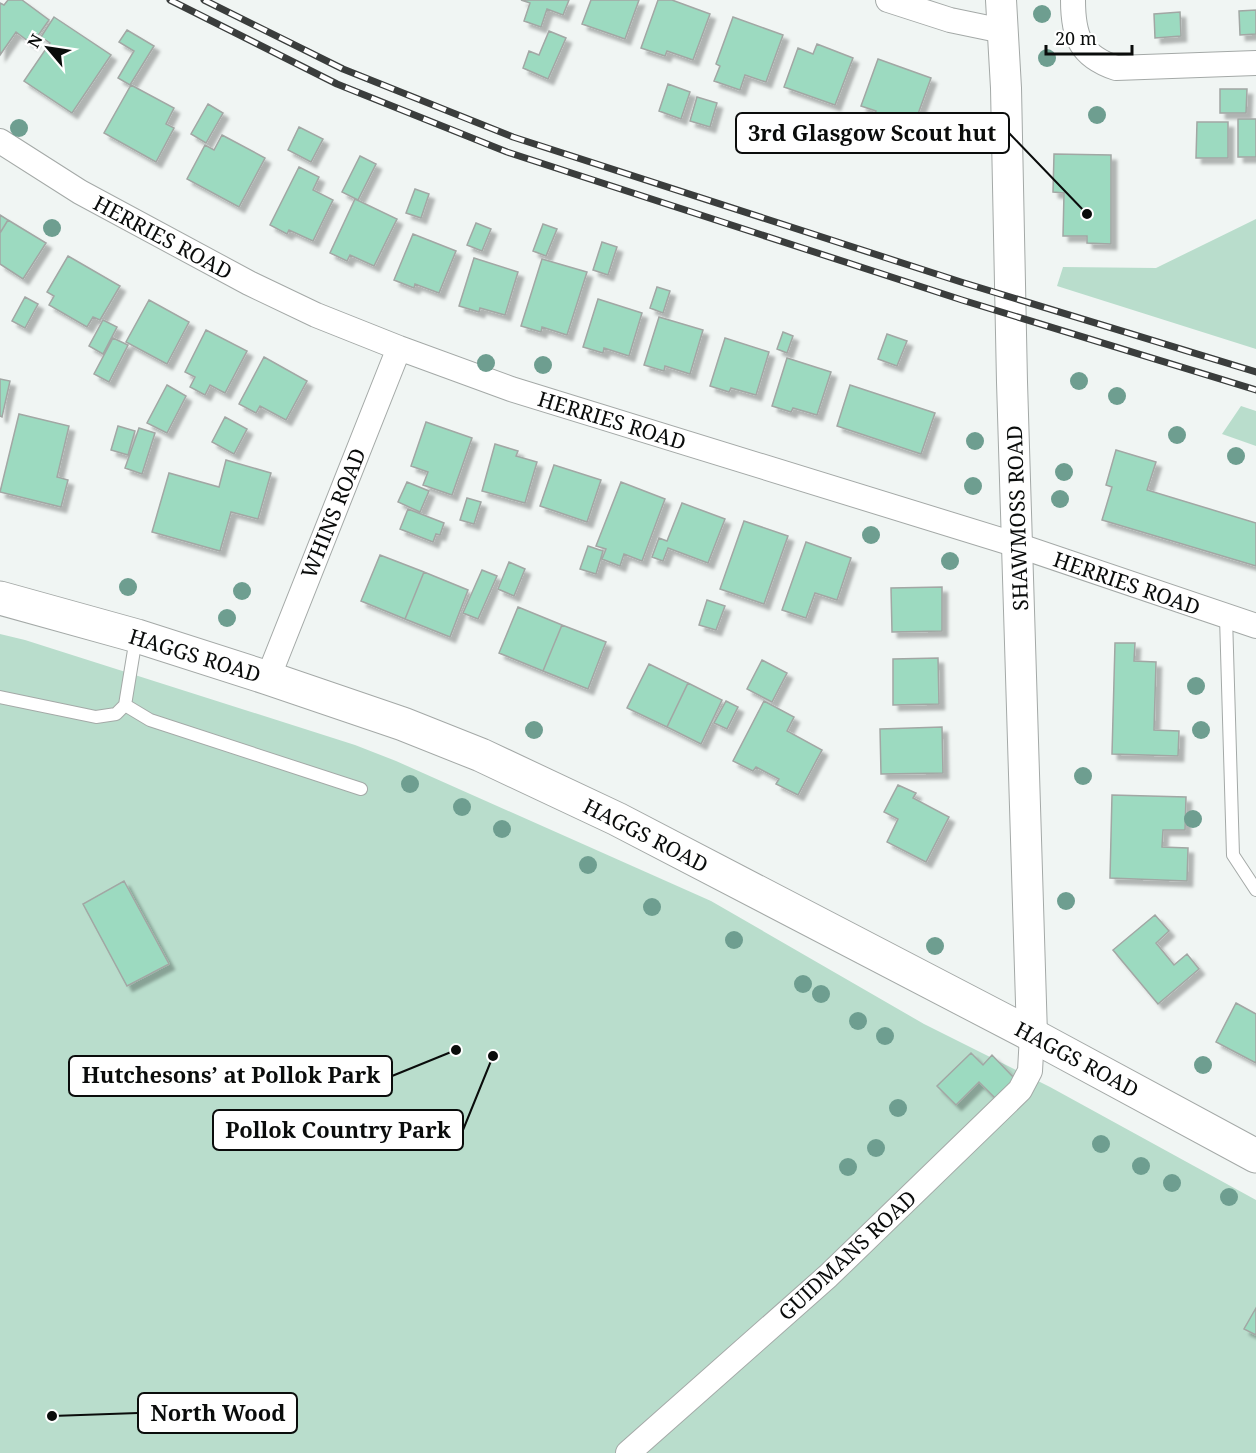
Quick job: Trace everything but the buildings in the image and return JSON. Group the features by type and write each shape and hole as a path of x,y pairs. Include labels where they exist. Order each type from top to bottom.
{"main road":[{"name":"HAGGS ROAD","path":"0,598 137,636 268,678 481,755 617,819 1032,1035 1256,1156"}],"street":[{"path":"888,0 950,20 1003,31"},
{"name":"SHAWMOSS ROAD","path":"1001,0 1032,1035"},
{"path":"1073,0 1073,22 1083,49 1103,64 1116,68 1256,63"},
{"name":"HERRIES ROAD","path":"0,141 80,192 249,283 316,315 399,348 512,389 1017,545 1256,627"},
{"name":"WHINS ROAD","path":"268,678 399,348"},
{"name":"GUIDMANS ROAD","path":"628,1453 828,1276 1020,1090 1030,1071 1032,1035"}],"lane":[{"path":"1226,617 1233,855 1256,890"},
{"path":"0,697 96,717 116,714 125,705 137,636"},
{"path":"125,705 150,720 361,789"}],"green space":[{"path":"1256,219 1256,349 1057,286 1063,267 1156,268"},
{"path":"1241,406 1256,411 1256,446 1222,434"},
{"path":"0,634 355,745 396,761 711,901 924,1024 1050,1087 1256,1200 1256,1453 0,1453"}],"railway":[{"path":"170,0 337,84 507,152 962,300 1256,390"},
{"path":"204,0 343,69 513,137 961,282 1256,372"}],"place":[{"name":"3rd Glasgow Scout hut","path":"1087,214"},
{"name":"Hutchesons’ at Pollok Park","path":"456,1050"},
{"name":"Pollok Country Park","path":"493,1056"},
{"name":"North Wood","path":"52,1416"}]}
